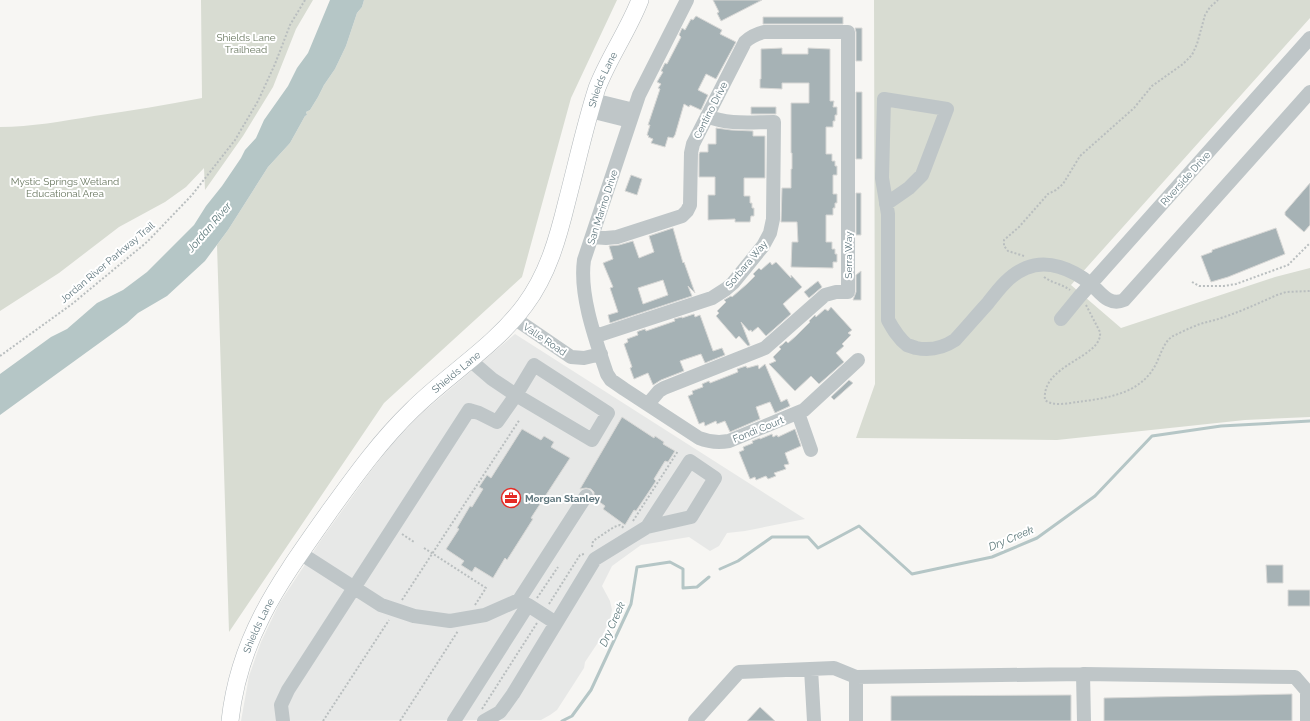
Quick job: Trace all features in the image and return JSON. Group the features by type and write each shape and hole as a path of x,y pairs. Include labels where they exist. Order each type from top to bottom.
{"main road":[{"name":"Shields Lane","path":"230,721 238,679 255,628 272,596 300,553 380,442 427,395 491,342 514,318 534,291 545,272 554,248 591,106 604,69 630,23 640,0"}],"street":[{"name":"San Marino Drive","path":"648,404 611,380 607,374 585,295 583,277 584,260 642,88 687,0"},
{"name":"Centino Drive","path":"592,236 606,238 622,236 682,216 687,211 691,202 692,148 694,139 745,42 753,35 764,32 848,32"},
{"name":"Serra Way","path":"648,404 656,394 664,388 765,348 825,295 836,292 848,292 848,32"},
{"name":"Riverside Drive","path":"1061,319 1310,38"},
{"path":"886,204 909,188 922,174 947,109 884,99 882,178 886,204 888,214 888,320 897,334 908,346 933,350 946,346 955,340 1007,281 1026,268 1045,264 1057,266 1091,284 1099,293 1110,300 1117,302 1124,300 1310,92"},
{"path":"591,106 632,115"},
{"name":"Sorbara Way","path":"596,336 720,294 733,283 767,240 773,220 774,122 726,122 707,116"},
{"name":"Valle Road","path":"514,318 571,357 584,358 601,354"},
{"path":"283,721 281,705 288,690 469,410 497,422 516,395 534,365 608,413 592,440 516,395 492,379 470,360"},
{"name":"Fondi Court","path":"648,404 705,441 718,443 729,441 798,413 858,360"},
{"path":"798,413 810,450"},
{"path":"482,716 500,712 513,694 595,559 647,527 690,517 715,478 690,461 647,527"},
{"path":"454,721 528,602 586,496"},
{"path":"300,553 381,605 414,616 450,620 485,615 528,602"},
{"path":"528,602 556,623"},
{"path":"695,721 739,672 834,668 856,677 1084,674 1295,677 1307,691 1307,721"},
{"path":"811,669 814,721"},
{"path":"1084,674 1084,721"},
{"path":"856,677 856,721"}],"path":[{"name":"Jordan River Parkway Trail","path":"0,356 72,304 147,242 192,195 235,140 258,101 275,64 290,25 305,0"},
{"path":"1218,0 1210,7 1205,15 1198,44 1192,55 1183,64 1152,86 1134,108 1080,156 1063,184 1048,194 1019,227 1004,240 1004,246 1008,251 1030,258 1034,261 1044,277 1049,281 1064,286 1079,297 1087,306 1100,332 1101,336 1099,340 1086,354 1062,369 1054,376 1047,386 1044,394 1045,400 1048,403 1066,404 1106,399 1122,394 1135,387 1153,370 1167,341 1171,337 1195,326 1222,318 1286,292 1310,291"},
{"path":"1192,282 1199,286 1224,286 1236,284 1288,265 1310,243"},
{"path":"399,605 520,419"},
{"path":"631,525 678,451"},
{"path":"592,548 593,541 614,527 620,525 626,528"},
{"path":"397,530 414,542"},
{"path":"424,548 486,588 473,608"},
{"path":"546,609 580,555 589,553"},
{"path":"528,602 558,566"},
{"path":"323,721 391,616"},
{"path":"482,716 539,620"},
{"path":"400,721 459,630"}],"shaded area":[{"path":"515,334 805,519 745,531 727,533 719,546 710,551 689,537 641,545 612,566 602,586 610,601 612,610 610,620 601,638 585,662 584,668 557,710 541,720 241,721 249,676 261,642 279,604 321,540 393,443 422,413"}],"green space":[{"name":"Mystic Springs Wetland Educational Area","path":"201,0 313,0 296,29 273,87 243,136 205,190 204,168 186,187 165,202 119,227 59,273 0,311 0,127 47,123 148,108 202,98"},
{"path":"364,0 617,0 571,98 522,277 384,403 229,632 217,245 268,167 290,143 307,115 306,112 310,110 335,69 346,46 357,13 362,7"},
{"path":"874,0 1310,0 1310,18 1071,285 1121,328 1275,277 1310,268 1310,417 1245,420 1057,440 856,438 875,384"}],"water":[{"name":"Jordan River","path":"330,0 364,0 362,7 357,13 346,46 335,69 310,110 306,112 307,115 290,143 268,167 228,230 205,261 167,296 138,313 127,323 0,415 0,374 51,337 67,329 97,303 123,290 147,272 194,225 206,206 222,186 245,150 256,138 264,120 288,86 297,68 308,53"}],"building":[{"path":"713,0 762,0 721,21 717,13 719,12"},
{"path":"696,16 722,30 720,34 736,42 716,79 706,74 698,90 708,95 701,110 684,104 673,138 668,137 665,147 651,143 653,139 647,135 650,125 648,125 660,89 658,88 661,84 657,82 663,72 661,71 665,63 667,64 681,37 679,35 682,28 685,30 691,19 693,20"},
{"path":"763,17 843,17 843,24 763,24"},
{"path":"855,28 862,28 862,61 856,61"},
{"path":"782,48 782,54 808,54 808,48 830,49 830,101 834,101 833,107 837,107 837,115 835,115 835,121 833,121 833,127 826,127 826,154 832,154 832,161 835,161 835,166 837,166 837,175 833,175 833,194 837,194 837,203 835,203 835,208 833,208 833,215 826,215 826,242 832,242 832,249 835,249 835,254 837,254 837,262 833,262 833,268 791,267 792,242 798,242 797,222 781,222 782,188 791,188 791,103 809,103 809,83 782,83 782,89 760,88 761,49"},
{"path":"856,92 862,92 862,159 856,159"},
{"path":"751,107 776,107 776,114 751,114"},
{"path":"716,128 753,131 753,136 765,136 765,178 744,178 744,196 750,196 750,203 752,203 752,208 754,208 754,216 751,216 750,222 735,222 735,219 708,220 708,195 715,195 715,177 699,177 699,154 700,152 708,152 708,144 716,144"},
{"path":"631,175 642,179 637,195 625,191"},
{"path":"1310,183 1310,225 1304,232 1285,215 1285,212"},
{"path":"856,193 861,193 861,235 856,235"},
{"path":"673,228 683,263 684,262 695,293 688,286 692,296 610,323 608,315 618,312 610,288 613,287 603,263 613,259 609,246 633,241 639,258 654,252 649,236","holes":["663,280 668,295 643,304 638,288"]},
{"path":"1276,228 1285,254 1228,277 1211,282 1201,256 1212,252 1212,250"},
{"path":"770,262 772,265 776,262 802,287 783,304 791,314 766,336 758,327 752,332 751,330 749,331 741,322 750,345 748,346 739,336 736,339 716,316 719,313 717,311 726,302 724,300 731,296 732,297 755,276 753,274 759,268 761,270"},
{"path":"861,271 861,300 853,300 856,292 856,275"},
{"path":"818,281 822,287 809,298 804,292"},
{"path":"831,307 852,330 848,333 851,335 842,344 844,346 836,353 844,362 819,384 811,376 795,391 769,364 776,361 773,357 781,349 779,347 786,341 788,343 796,336 815,315 816,317 825,309 828,311"},
{"path":"694,314 695,317 700,315 713,351 722,348 725,355 705,363 701,354 680,361 684,371 661,380 653,385 648,373 634,379 630,368 632,367 624,344 628,342 627,339 638,335 637,332 639,331 645,329 646,331 675,321 674,319"},
{"path":"765,364 781,402 787,399 790,406 775,413 770,402 756,407 760,419 730,432 725,421 717,424 716,421 705,426 704,422 699,424 688,396 693,394 692,391 703,387 702,384 709,381 710,383 738,372 737,369 746,366 747,368 758,365 759,369"},
{"path":"849,380 853,383 834,400 831,397"},
{"path":"622,417 654,438 655,436 664,442 663,444 675,451 668,462 665,461 654,479 656,481 636,511 634,510 625,525 603,509 605,506 594,498 594,492 591,489 580,489"},
{"name":"Morgan Stanley","path":"522,429 541,440 544,436 554,442 551,447 570,458 531,518 533,519 507,560 505,558 493,578 475,567 472,572 461,565 464,561 446,549 459,529 457,528 470,506 472,507 483,489 479,487 487,475 491,478"},
{"path":"795,429 801,446 785,453 789,464 784,465 786,469 774,473 776,476 768,479 766,476 756,480 755,477 750,479 739,452 744,450 743,447 760,438 772,434 773,437 777,435 778,437"},
{"path":"1266,565 1283,565 1283,583 1267,583"},
{"path":"1288,590 1310,590 1310,606 1288,606"},
{"path":"1292,694 1292,721 1104,721 1104,698"},
{"path":"1071,695 1071,721 891,721 891,696"},
{"path":"760,707 775,721 747,721"}],"waterway":[{"name":"Dry Creek","path":"720,569 738,561 772,537 808,537 818,548 859,526 912,574 992,557 1037,538 1095,496 1152,436 1221,426 1310,421"},
{"name":"Dry Creek","path":"562,721 572,716 591,690 631,604 637,567 670,562 683,569 683,588 697,587 709,577"}],"place":[{"name":"Morgan Stanley","path":"511,498"}],"park label":[{"name":"Shields Lane Trailhead","path":"246,42"}]}
